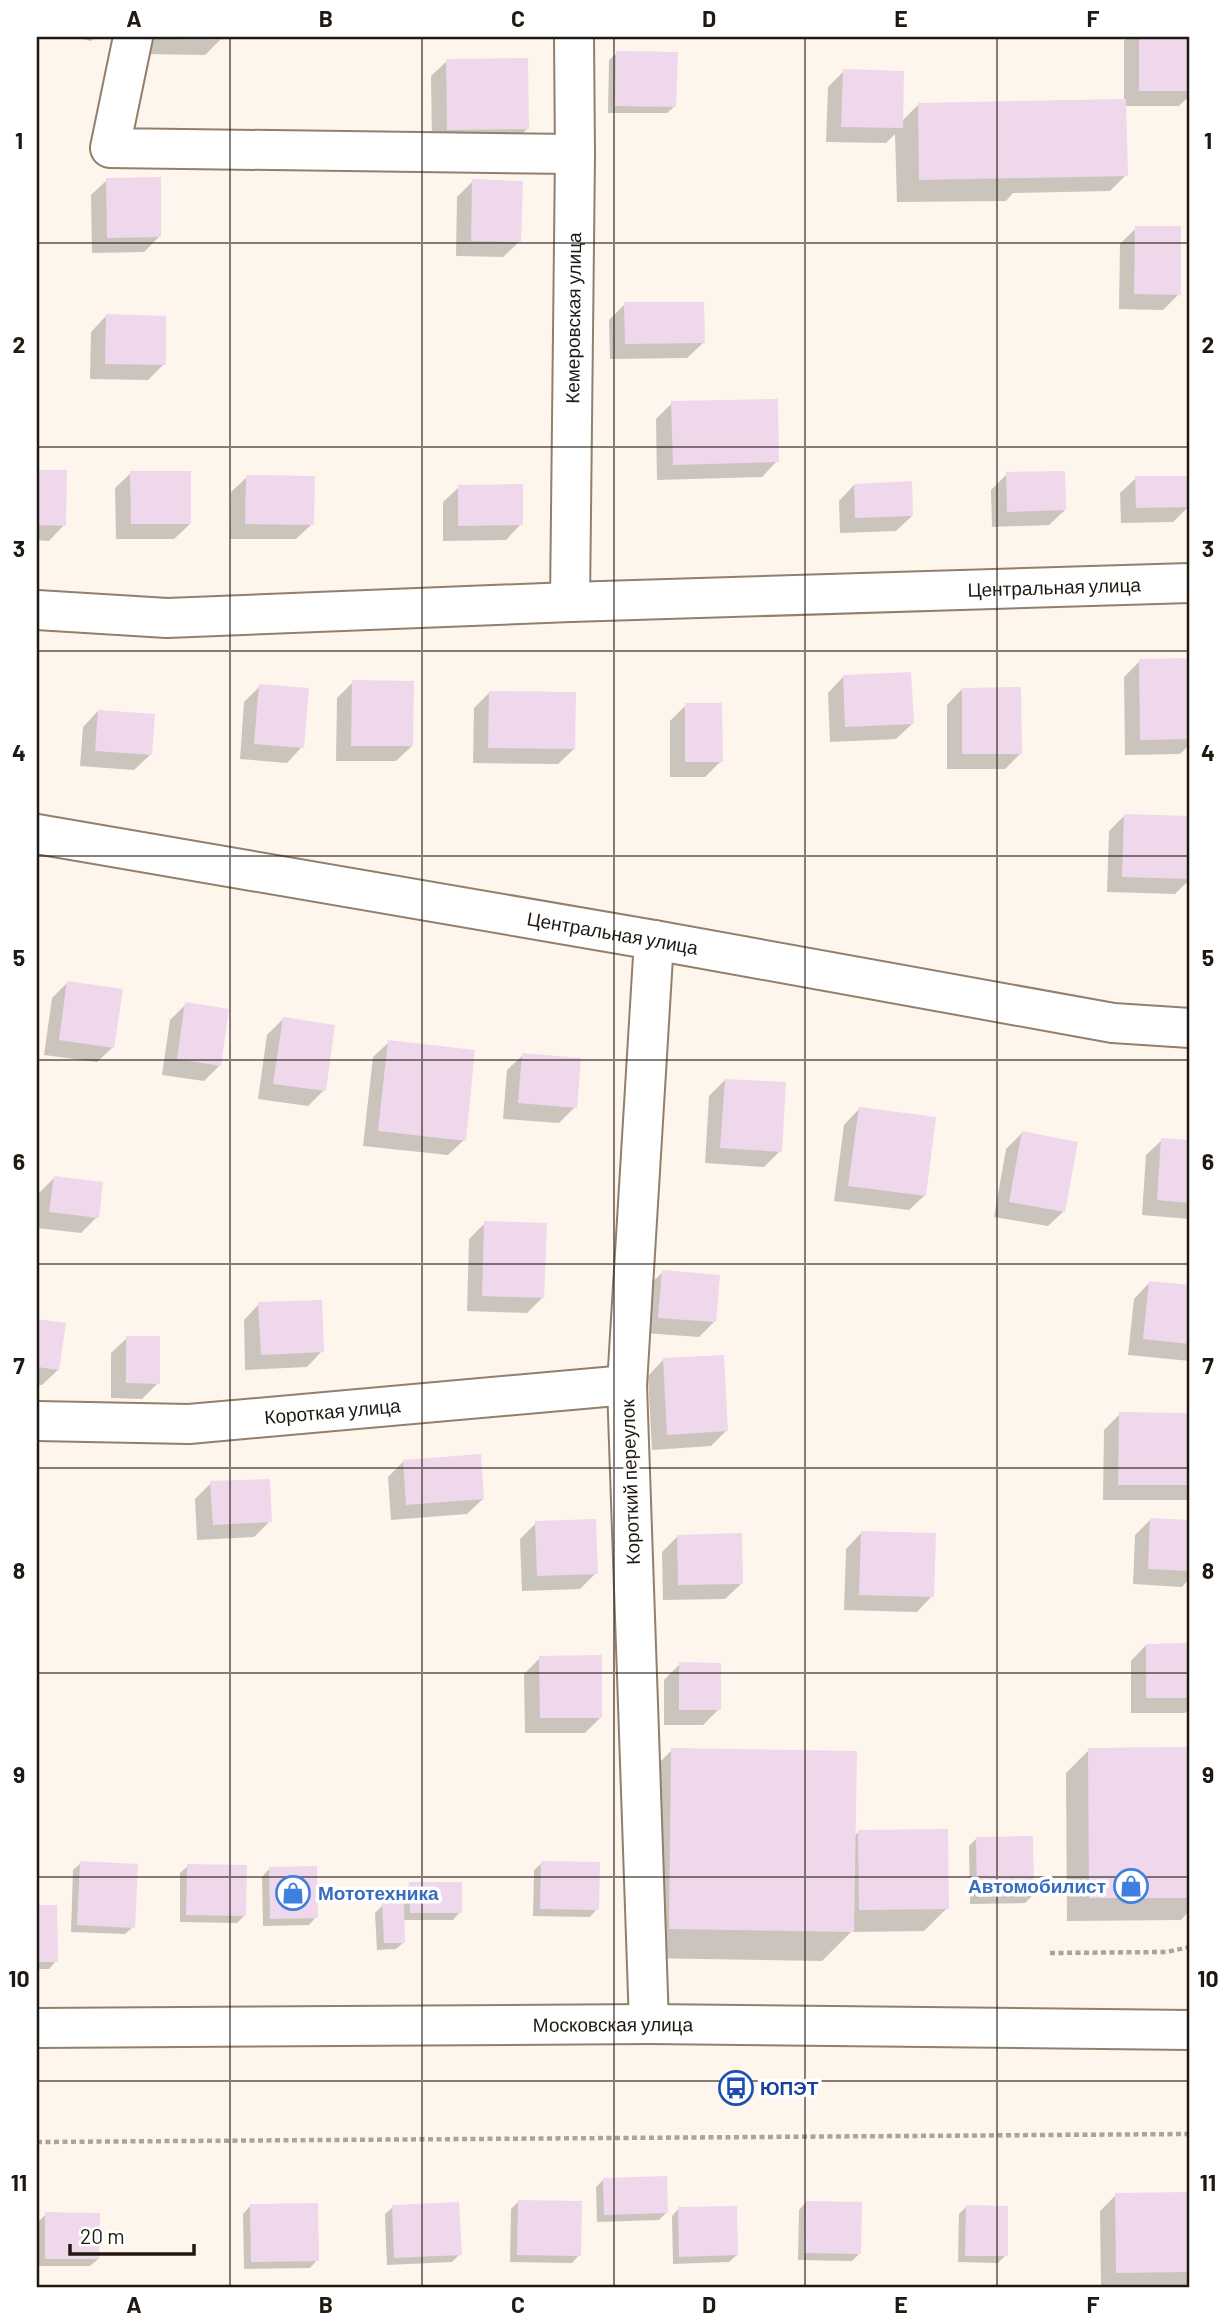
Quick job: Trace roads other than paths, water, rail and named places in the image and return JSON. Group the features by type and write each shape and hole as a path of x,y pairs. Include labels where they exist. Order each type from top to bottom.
{"street":[{"path":"133,37 110,148 575,154"},
{"name":"Кемеровская улица","path":"570,602 574,37"},
{"name":"Центральная улица","path":"37,610 167,618 570,602 1190,583"},
{"name":"Центральная улица","path":"37,834 654,940 1113,1023 1190,1028"},
{"name":"Короткий переулок","path":"649,2024 627,1385 654,940"},
{"name":"Короткая улица","path":"37,1421 189,1424 627,1385"},
{"name":"Московская улица","path":"37,2028 649,2024 1190,2030"}],"place":[{"name":"Автомобилист","path":"1131,1886"},
{"name":"Мототехника","path":"293,1893"},
{"name":"ЮПЭТ","path":"736,2088"}]}
